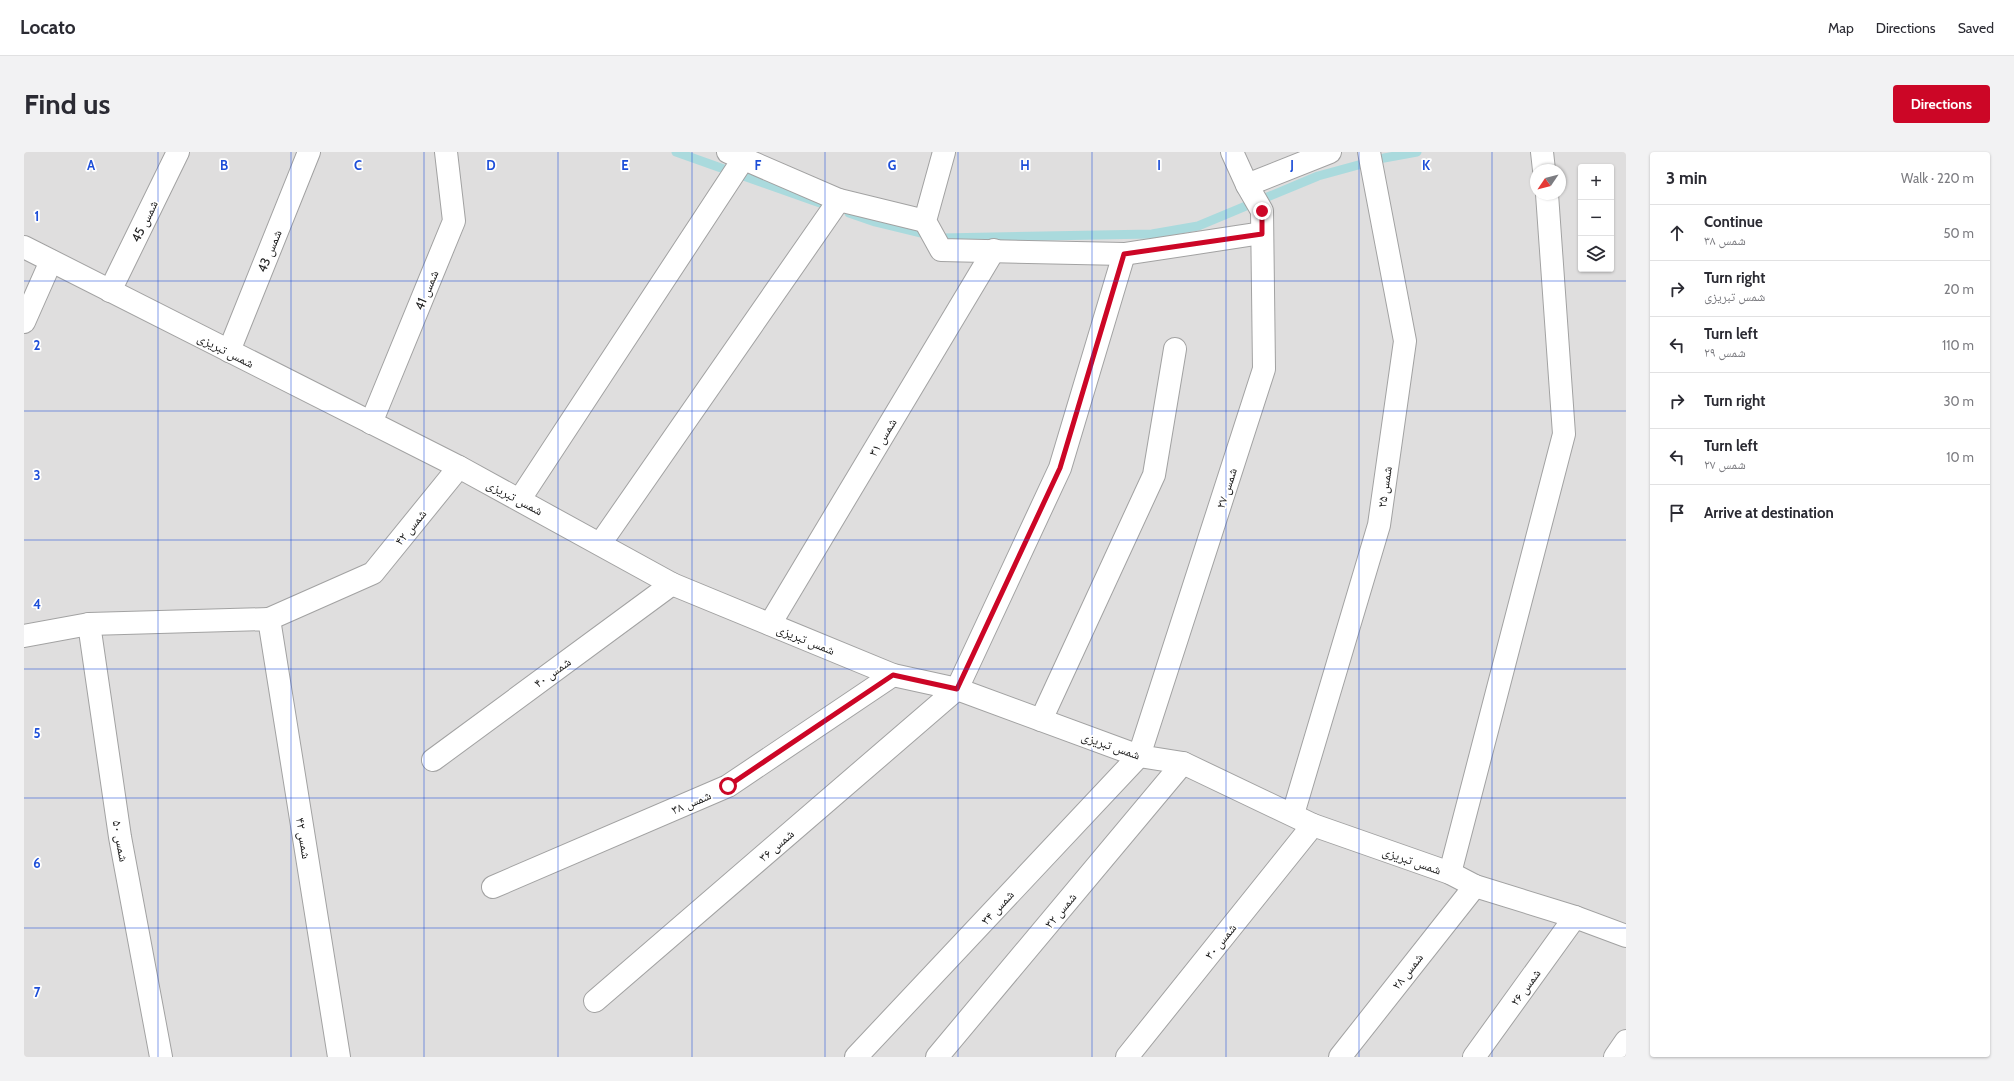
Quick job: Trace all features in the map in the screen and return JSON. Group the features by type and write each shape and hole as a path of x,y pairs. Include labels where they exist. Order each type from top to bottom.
{"street":[{"name":"شمس 45","path":"110,291 178,152"},
{"name":"شمس 43","path":"229,351 309,152"},
{"name":"شمس 41","path":"371,423 454,221 446,152"},
{"path":"944,152 925,221 941,250 1124,254 1262,234"},
{"path":"1232,152 1247,185 1330,152"},
{"name":"شمس ۲۵","path":"1293,814 1379,525 1405,341 1369,152"},
{"path":"1542,152 1543,164"},
{"path":"520,499 739,154 839,200 925,221"},
{"name":"شمس ۲۷","path":"1139,756 1264,369 1262,211 1247,185"},
{"path":"600,544 839,200"},
{"path":"1450,873 1564,434 1547,200"},
{"name":"شمس تبریزی","path":"24,247 459,467 520,499 672,584 893,675 957,689 1139,756 1182,763 1293,814 1313,825 1450,873 1475,886 1576,917 1626,936"},
{"name":"شمس ۳۱","path":"770,624 994,250"},
{"path":"957,689 1060,468 1124,254"},
{"path":"24,322 51,261"},
{"path":"1041,720 1154,475 1175,349"},
{"name":"شمس ۴۲","path":"24,636 89,624 269,619 372,573 459,467"},
{"name":"شمس ۴۰","path":"433,760 672,584"},
{"name":"شمس ۴۲","path":"269,619 339,1057"},
{"name":"شمس ۵۰","path":"89,624 120,837 161,1057"},
{"name":"شمس ۳۸","path":"493,887 728,786 893,675"},
{"name":"شمس ۳۶","path":"595,1001 957,689"},
{"name":"شمس ۳۴","path":"856,1057 1139,756"},
{"name":"شمس ۳۲","path":"937,1057 1182,763"},
{"name":"شمس ۳۰","path":"1127,1057 1313,825"},
{"name":"شمس ۲۸","path":"1340,1057 1475,886"},
{"name":"شمس ۲۶","path":"1474,1057 1576,917"},
{"path":"1614,1057 1626,1041"}],"shaded area":[{"path":"24,152 1626,152 1626,1057 24,1057"}],"waterway":[{"path":"676,152 820,203"},
{"path":"849,213 875,222 941,238 1152,234 1198,226 1318,176 1384,158 1417,152"}],"route":[{"path":"728,786 893,675 957,689 1060,468 1124,254 1262,234 1262,211"}]}
